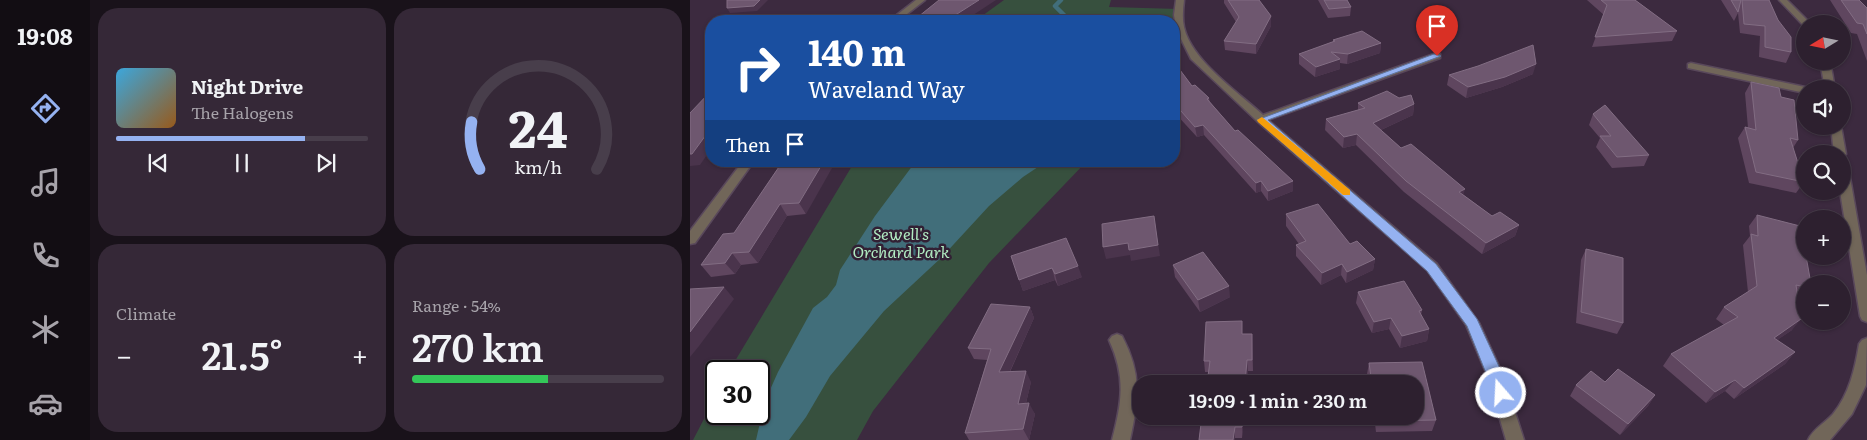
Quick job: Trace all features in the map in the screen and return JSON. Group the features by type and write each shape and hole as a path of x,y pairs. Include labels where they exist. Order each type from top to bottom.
{"street":[{"path":"901,15 921,0"},
{"path":"1178,15 1180,0"},
{"path":"1784,0 1798,15"},
{"path":"1180,29 1194,57 1261,120 1432,268 1472,323 1496,375 1515,440"},
{"path":"1261,120 1437,56"},
{"path":"1692,66 1796,88"},
{"path":"690,240 745,167"},
{"path":"1848,200 1867,316"},
{"path":"1117,340 1127,358 1131,384 1121,440"},
{"path":"1826,438 1850,406 1859,386 1867,344"}],"green space":[{"path":"1004,0 1111,0 1109,7 1179,9 1185,43 1180,43 1180,15 983,15"},
{"name":"Sewell's Orchard Park","path":"851,167 1081,167 989,263 873,411 857,440 693,440 705,417 705,425 770,425 770,360 736,360"}],"shaded area":[{"path":"912,167 1038,167 1023,177 989,206 942,257 884,311 830,376 806,417 789,440 756,440 759,425 770,425 770,390 778,372 813,308 827,297 836,285 840,270 875,216"}],"building":[{"path":"727,0 760,0 754,6 727,8"},
{"path":"939,0 979,0 955,15 920,15"},
{"path":"1228,0 1259,0 1271,16 1256,44 1224,41 1239,17"},
{"path":"1324,0 1347,0 1351,7 1329,9"},
{"path":"1601,0 1635,0 1677,31 1595,37 1607,5"},
{"path":"1731,0 1741,0 1738,12"},
{"path":"1742,0 1769,0 1778,20 1791,37 1791,52 1765,47 1765,26 1744,24"},
{"path":"1841,0 1859,0 1867,8 1867,34 1863,24 1857,23"},
{"path":"1362,31 1381,43 1348,54 1331,52 1340,59 1316,67 1299,54 1335,41 1333,40"},
{"path":"1533,45 1536,64 1505,77 1468,87 1449,75 1478,66"},
{"path":"1180,70 1192,86 1195,85 1209,98 1207,99 1235,131 1238,130 1293,181 1268,191 1261,181 1256,183 1203,125 1195,127 1180,110"},
{"path":"1751,82 1779,88 1781,97 1794,100 1798,140 1790,138 1796,157 1796,180 1756,172 1745,127 1756,130"},
{"path":"1387,91 1399,98 1411,95 1414,104 1373,123 1401,148 1411,144 1465,189 1459,192 1492,216 1500,212 1519,225 1486,243 1406,181 1357,134 1344,137 1326,119 1365,108 1358,103"},
{"path":"705,97 705,136 692,154 690,154 690,113"},
{"path":"1605,105 1649,155 1617,157 1600,136 1611,136 1593,114"},
{"path":"779,167 820,167 799,203 780,204 749,252 732,253 725,263 701,265 723,234 734,233"},
{"path":"1318,204 1350,244 1357,241 1375,259 1347,272 1342,264 1322,273 1296,245 1306,241 1286,214"},
{"path":"1757,215 1796,225 1796,265 1808,265 1809,275 1796,275 1796,323 1774,338 1795,352 1744,388 1735,380 1715,392 1671,354 1738,317 1724,307 1757,286 1751,234 1758,236"},
{"path":"1154,216 1158,245 1129,250 1128,243 1103,247 1102,224"},
{"path":"1066,238 1078,266 1055,274 1052,268 1019,280 1011,256"},
{"path":"1586,249 1623,258 1623,323 1581,312"},
{"path":"1203,252 1229,286 1198,300 1173,265"},
{"path":"1404,281 1422,310 1419,311 1429,329 1402,336 1391,318 1374,322 1358,292"},
{"path":"724,287 690,332 690,289"},
{"path":"991,304 1030,307 999,372 1026,371 1018,404 1029,403 1023,429 965,433 991,349 968,348"},
{"path":"1242,321 1242,334 1252,334 1252,360 1247,360 1246,375 1208,375 1210,361 1204,361 1206,322"},
{"path":"1422,362 1436,420 1424,420 1424,375 1371,375 1369,363"},
{"path":"1618,369 1655,395 1628,424 1576,385 1591,371 1605,382"},
{"path":"1201,425 1242,425 1242,427 1235,427 1233,440 1199,440"}],"waterway":[{"path":"1061,0 1055,6 1064,15"}],"slow traffic":[{"path":"1262,120 1346,192"}],"route":[{"path":"1437,56 1261,120 1400,238 1432,268 1472,323 1496,375 1501,393"}]}
